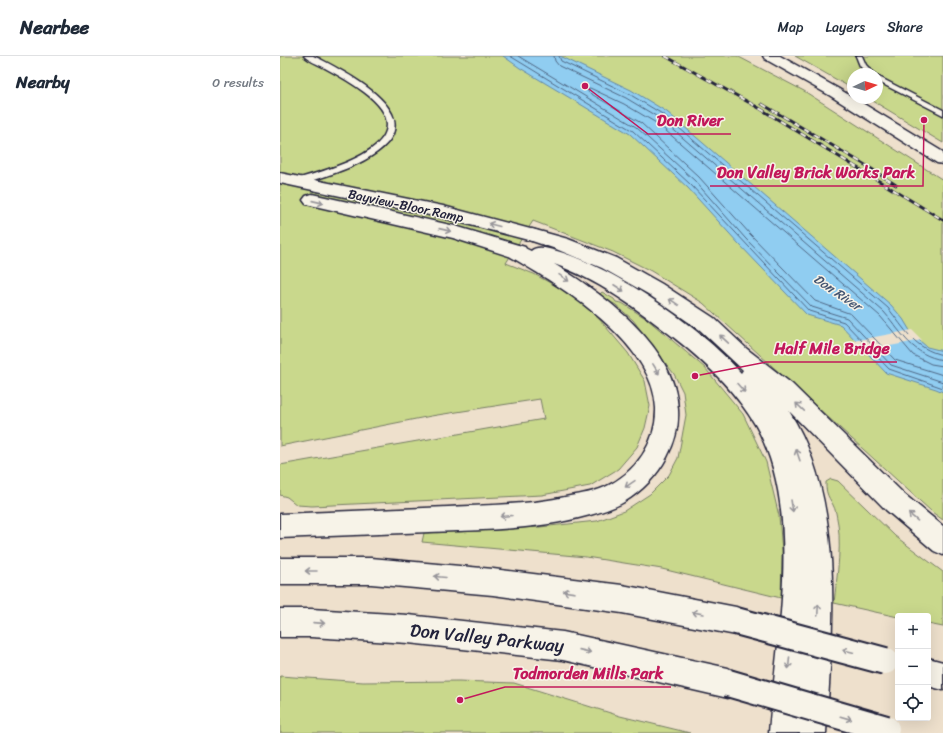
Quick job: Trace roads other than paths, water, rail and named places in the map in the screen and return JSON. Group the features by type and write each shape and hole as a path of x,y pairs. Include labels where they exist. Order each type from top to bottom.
{"main road":[{"path":"770,56 834,92 943,159"},
{"name":"Bayview-Bloor Ramp","path":"288,180 443,212 525,243"},
{"name":"Bayview-Bloor Ramp","path":"280,193 455,232 525,243"},
{"path":"525,243 562,244 609,263 654,289 707,324 740,355 784,392 895,502 943,542"},
{"path":"280,526 497,517 548,512 584,506 613,496 638,478 657,454 668,416 663,383 658,371 643,350 619,323 591,297 559,275 525,243"},
{"path":"525,243 614,285 684,333 715,359 745,394 764,420 780,456 790,492 796,531 796,586 784,733"},
{"path":"740,355 792,438 804,469 813,506 819,557 819,590 811,733"},
{"path":"280,571 371,571 493,582 622,600 736,621 892,663"},
{"name":"Don Valley Parkway","path":"280,623 311,622 408,629 563,646 728,683 893,731"},
{"path":"931,673 943,676"}],"lane":[{"path":"288,180 340,167 365,157 385,142 391,128 387,110 377,99 364,88 307,56"},
{"path":"859,56 865,68"},
{"path":"883,81 943,113"}],"water":[{"path":"503,56 560,56 631,90 667,112 891,305 903,319 912,334 927,347 943,351 943,392 886,373 841,325 807,315 688,188 630,134 520,68"}],"railway":[{"path":"665,56 759,108 943,220"},
{"path":"762,104 867,166 896,185"}],"place":[{"name":"Don River","path":"585,86"},
{"name":"Don Valley Brick Works Park","path":"924,120"},
{"name":"Half Mile Bridge","path":"695,376"},
{"name":"Todmorden Mills Park","path":"460,700"}]}
